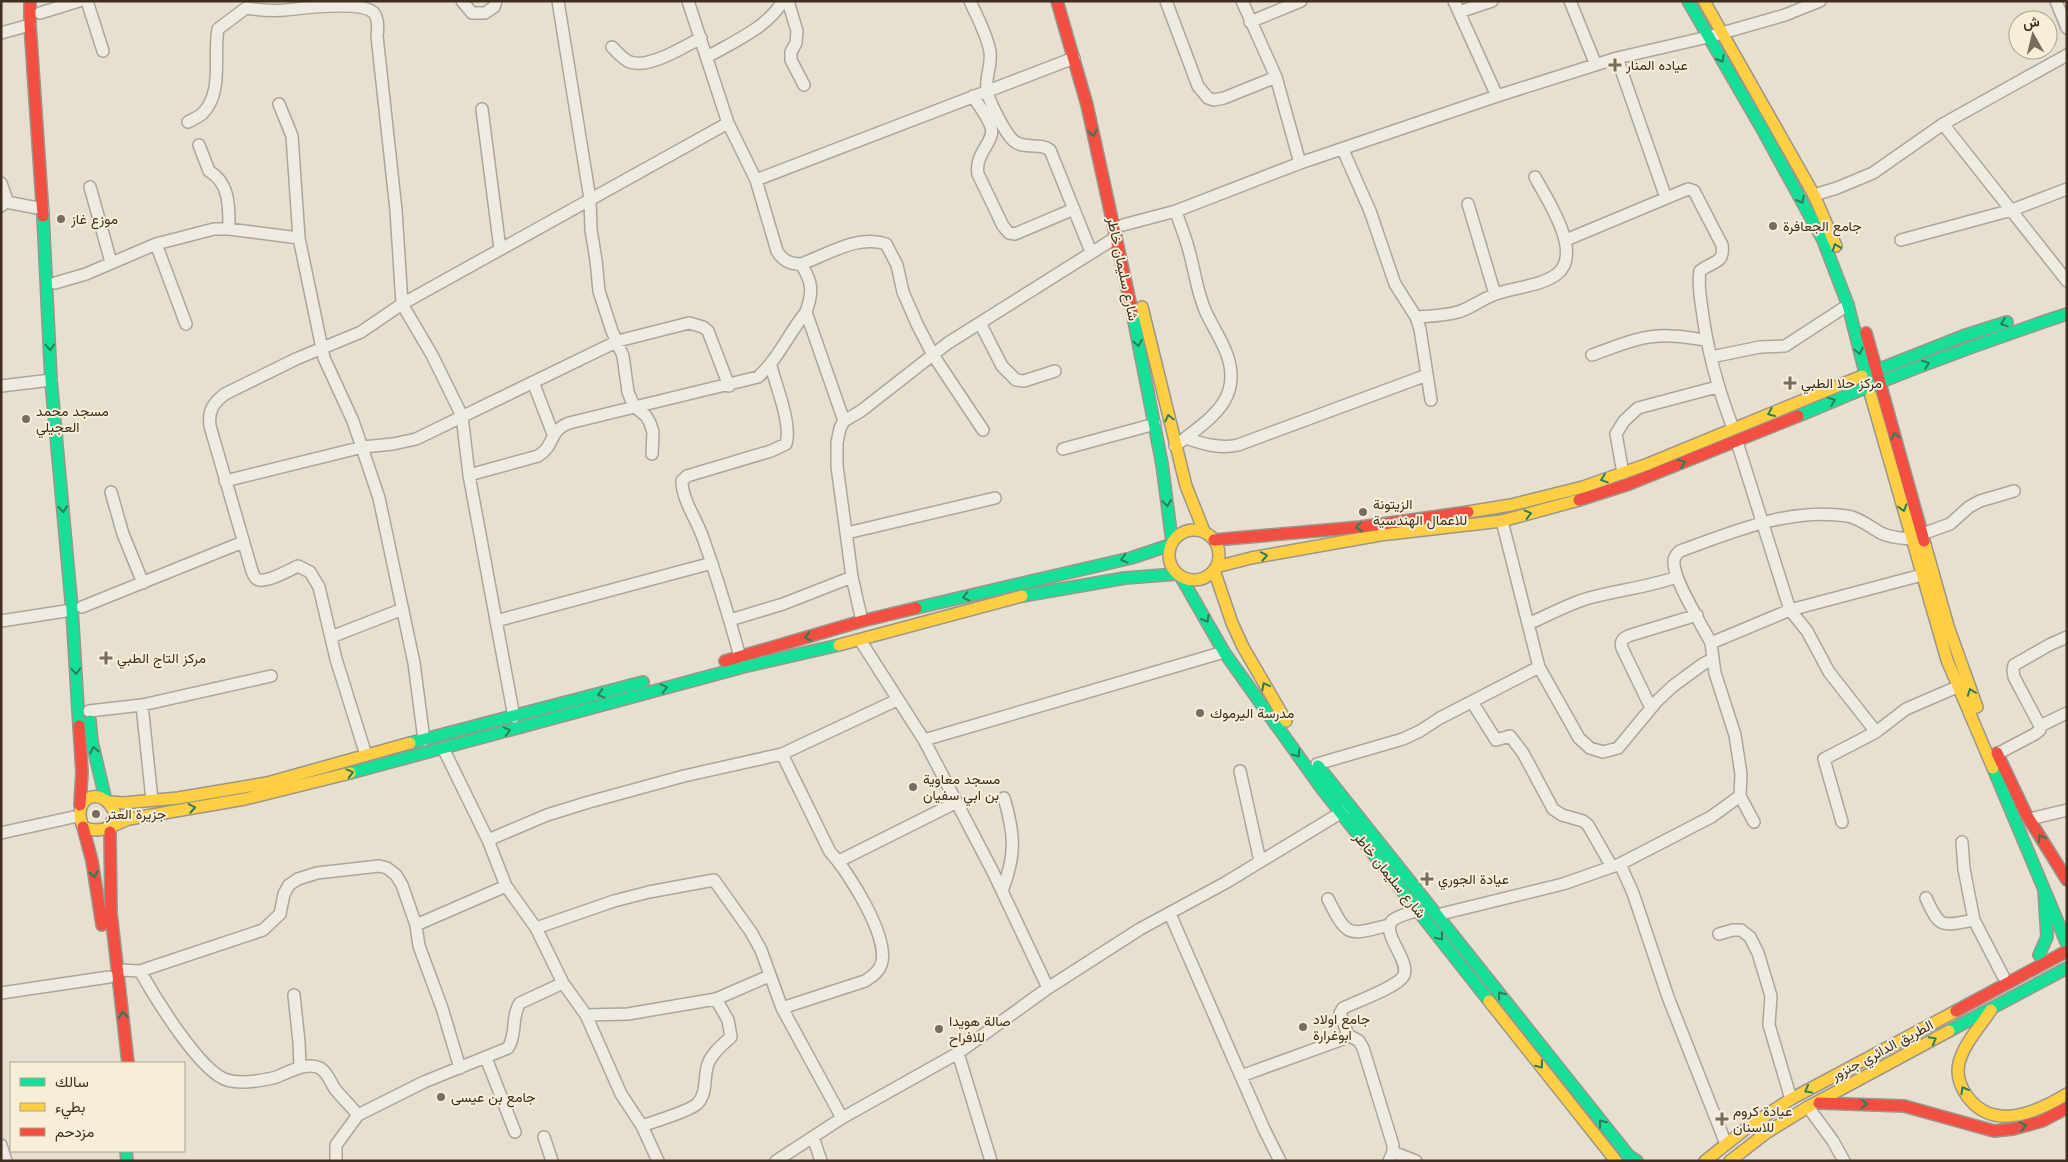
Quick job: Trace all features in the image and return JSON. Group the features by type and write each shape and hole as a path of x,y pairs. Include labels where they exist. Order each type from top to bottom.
{"main road":[{"path":"30,1 51,380 92,742 108,799 115,814 110,826 111,913 119,970 128,1062"},
{"path":"39,1 55,283 77,608 82,772 79,810 99,900 117,1062"},
{"name":"شارع سليمان خاطر","path":"1057,1 1087,105 1155,424 1171,543"},
{"name":"شارع سليمان خاطر","path":"1068,1 1098,110 1122,225 1175,446 1186,486 1204,531"},
{"path":"1688,1 1818,232 1848,305 1911,539 1947,660 2066,943 2039,955 1873,1048 1825,1080"},
{"path":"1704,1 1825,216 1855,299 1948,626 1980,715 1997,754 2030,819 2067,880"},
{"path":"83,826 97,832 130,819 244,799 292,788 743,667 860,640 1023,596 1125,578 1179,575 1196,580 1203,579 1215,568 1251,558 1380,535 1502,521 1629,484 1737,442 1963,336 2067,303"},
{"path":"1878,376 2067,314"},
{"path":"1214,540 1361,527 1511,505 1583,487 1648,464 1733,428 1867,381"},
{"path":"79,810 91,796 123,803 178,798 267,783 366,754 740,657 862,620 1103,564 1171,543 1182,532 1189,529 1204,531 1214,540 1219,555 1215,568"},
{"path":"1171,543 1168,558 1170,566 1179,575"},
{"name":"شارع سليمان خاطر","path":"1215,568 1232,623 1243,647 1279,711 1317,764 1346,810 1437,915 1629,1157 1637,1161"},
{"name":"شارع سليمان خاطر","path":"1179,575 1224,652 1346,810 1418,910 1614,1159"},
{"path":"2039,955 2047,937 2044,889"},
{"name":"الطريق الدائري جنزور","path":"1705,1160 1791,1099 1882,1050 2066,943"},
{"name":"الطريق الدائري جنزور","path":"1730,1161 1766,1133 1812,1105 2067,968"},
{"path":"1993,1008 1960,1058 1958,1070 1960,1085 1977,1108 1997,1116 2020,1116 2044,1107 2067,1094"},
{"path":"1812,1105 1904,1106 1994,1131 2013,1129 2042,1121 2067,1108"}],"street":[{"path":"40,13 79,1"},
{"path":"87,1 103,52"},
{"path":"462,1 472,13 485,13 494,7 496,1"},
{"path":"558,1 590,199 591,230 599,291 612,331 618,341 626,369 628,392 634,406 646,416 650,423 652,454"},
{"path":"688,1 728,123 756,180 777,252 782,259 793,264 801,264 863,241 876,240 886,244 897,265 903,292 916,324 933,355 983,430"},
{"path":"707,57 753,30 776,13 783,1"},
{"path":"788,1 797,31 796,43 791,52 791,60 804,85"},
{"path":"970,1 990,50 991,61 987,91 1000,121 1013,141 1021,145 1046,146 1050,150 1091,252"},
{"path":"1166,1 1198,86 1208,98 1214,100 1224,98 1276,77"},
{"path":"1242,1 1276,77 1300,163"},
{"path":"1454,1 1497,96"},
{"path":"1460,12 1492,1"},
{"path":"1570,1 1596,65"},
{"path":"1122,225 1176,211 1300,163 1343,150 1497,96 1617,58 1708,37 1785,15 1820,1"},
{"path":"2056,1 2067,28"},
{"path":"1250,22 1297,2"},
{"path":"188,122 202,114 210,101 216,83 215,43 218,29 245,4 283,10 345,3 367,7 374,13 378,24 377,36 396,210 402,304 432,354 462,416 469,475 514,717"},
{"path":"1,33 30,25"},
{"path":"612,47 628,62 640,64 654,60 701,38"},
{"path":"1814,195 1843,186 1873,173 1943,124 2067,55"},
{"path":"756,180 1074,58"},
{"path":"1617,58 1666,198"},
{"path":"973,96 992,127 992,135 978,158 976,166 978,174 1003,226 1009,233 1016,234 1074,209"},
{"path":"279,104 292,136 299,238 323,347 328,368 363,447 380,498 414,663 424,740"},
{"path":"482,108 500,249"},
{"path":"366,754 330,637 319,587 310,572 298,566 260,580 256,578 252,571 225,482 209,416 216,400 230,391 323,347 361,332 402,304 728,123"},
{"path":"1943,124 2067,281"},
{"path":"199,145 209,172 218,176 224,187 229,204 229,229"},
{"path":"1343,150 1370,211 1395,284 1416,317 1424,348 1431,400"},
{"path":"1416,317 1457,312 1495,294 1531,285 1557,274 1564,262 1566,240 1535,177"},
{"path":"1,182 6,198 3,204 43,209"},
{"path":"90,187 111,262"},
{"path":"1566,240 1688,189 1694,191 1722,245 1722,257 1702,269 1699,275 1706,340 1717,387 1733,428"},
{"path":"1901,240 2012,210 2067,189"},
{"path":"1468,204 1495,294"},
{"path":"1175,446 1213,417 1221,408 1232,384 1232,375 1226,352 1200,299 1187,241 1176,211"},
{"path":"55,283 86,274 156,244 214,229 229,229 299,238"},
{"path":"862,620 852,578 836,460 840,428 844,421 861,411 948,343 1115,238"},
{"path":"156,244 186,324"},
{"path":"469,475 538,456 546,451 558,427 569,423 634,406 729,386 758,377 771,366 779,349 806,312 811,296 811,284 801,264"},
{"path":"1711,357 1760,347 1785,346 1848,305"},
{"path":"806,312 844,421"},
{"path":"225,482 363,447 393,444 416,438 618,341 688,323 703,327 708,331 729,386"},
{"path":"980,323 1002,366 1016,380 1024,381 1055,371"},
{"path":"1592,355 1633,340 1649,337 1671,336 1706,340"},
{"path":"740,657 712,563 697,521 684,494 682,481 687,476 771,451 786,444 788,438 784,417 771,366"},
{"path":"1186,438 1203,444 1230,446 1238,444 1427,375"},
{"path":"1,386 51,380"},
{"path":"533,382 553,434"},
{"path":"1623,472 1616,434 1633,412 1649,404 1717,387"},
{"path":"1063,449 1155,424"},
{"path":"1737,442 1790,610 1806,631 1829,672 1862,717 1876,732"},
{"path":"1922,534 1950,524 1969,507 1980,501 2014,491"},
{"path":"111,492 123,534 143,583"},
{"path":"847,534 995,498"},
{"path":"1754,822 1740,796 1741,774 1735,735 1714,673 1711,643 1677,577 1674,563 1675,557 1680,551 1761,522 1806,516 1849,516 1888,536 1911,539"},
{"path":"1502,521 1539,667 1579,738 1595,751 1611,751 1618,748 1651,708 1673,686 1713,659"},
{"path":"1,621 77,608 243,542"},
{"path":"496,621 712,563"},
{"path":"1711,643 1790,610 1922,576"},
{"path":"1528,624 1572,603 1659,584 1677,577"},
{"path":"730,620 783,604 852,578"},
{"path":"330,637 403,610"},
{"path":"1651,708 1622,648 1622,639 1697,615"},
{"path":"1997,754 2040,730 2040,726 2014,676 2012,670 2014,664 2067,637"},
{"path":"860,640 924,740 1002,891 1048,988"},
{"path":"924,740 1224,652"},
{"path":"1317,764 1403,739 1539,667"},
{"path":"89,711 142,705 271,676"},
{"path":"1842,822 1824,760 1876,732 1906,709 1957,687"},
{"path":"488,840 547,815 589,802 684,776 782,754 897,700"},
{"path":"1472,702 1496,740 1510,736 1522,753 1553,809 1562,815 1583,821 1588,825 1633,893 1668,997 1726,1144"},
{"path":"142,705 152,800"},
{"path":"2040,726 2067,713"},
{"path":"443,748 488,840 506,886 536,928 563,983 586,1015 621,1094 642,1126 658,1161"},
{"path":"782,754 830,852 839,861 868,910 883,944 881,966 874,976 865,981 782,1008"},
{"path":"1240,771 1260,861"},
{"path":"1437,915 1547,889 1616,865 1711,818 1740,796"},
{"path":"1002,891 1009,872 1013,832 1004,798"},
{"path":"839,861 955,803"},
{"path":"1,833 79,810"},
{"path":"776,1161 842,1118 958,1053 1048,988 1140,929 1170,914 1346,810"},
{"path":"2030,819 2067,810"},
{"path":"1962,842 1964,869 1974,920 2003,976"},
{"path":"119,970 140,971 263,930 280,914 284,894 289,884 298,879 317,873 368,866 387,868 396,875 402,885 416,925 419,946 442,1008 460,1068"},
{"path":"536,928 614,900 714,880 751,932 761,950 782,1008 842,1118"},
{"path":"416,925 506,886"},
{"path":"1328,898 1341,925 1352,932 1389,925 1392,921 1418,910"},
{"path":"1926,898 1935,918 1940,923 1948,925 1974,920"},
{"path":"1170,914 1280,1161"},
{"path":"1389,925 1389,933 1404,964 1405,972 1402,978 1343,1008 1340,1013 1348,1035 1359,1041 1363,1048 1389,1128 1393,1146 1391,1156 1416,1161"},
{"path":"1719,934 1741,930 1750,937 1758,953 1771,996 1769,1025 1791,1099"},
{"path":"140,971 155,997 198,1056 221,1077 228,1081 259,1081 274,1078 300,1067 310,1066 318,1068 324,1071 334,1089 358,1115"},
{"path":"586,1015 628,1014 716,999 769,976"},
{"path":"1,994 108,977"},
{"path":"336,1161 336,1145 358,1115 424,1082 508,1048 512,1042 516,1009 520,1004 563,983"},
{"path":"294,995 300,1067"},
{"path":"642,1126 695,1106 702,1098 708,1063 731,1037 728,1020 716,999"},
{"path":"1241,1076 1343,1040 1348,1035"},
{"path":"958,1053 991,1161"},
{"path":"486,1058 515,1132"},
{"path":"1812,1105 1844,1161"},
{"path":"544,1137 552,1161"},
{"path":"813,1137 822,1161"},
{"path":"1,1145 6,1161"}],"traffic: fast":[{"path":"1688,1 1761,127 1823,240 1848,305 1871,396"},
{"path":"43,216 51,380 72,610 79,726"},
{"path":"1132,311 1162,464 1172,541"},
{"path":"1798,416 1931,362 2067,314"},
{"path":"1862,376 1963,336 2007,322"},
{"path":"916,608 1131,558 1170,545"},
{"path":"1022,596 1125,578 1177,574"},
{"path":"1181,577 1224,652 1322,789 1489,1001"},
{"path":"350,773 743,667 839,645"},
{"path":"410,743 643,682"},
{"path":"90,721 92,742 105,797"},
{"path":"1318,766 1633,1161"},
{"path":"1993,768 2067,944"},
{"path":"2039,955 2047,937 2044,889"},
{"path":"1949,1031 2067,968"},
{"path":"126,1152 127,1161"},
{"path":"1625,1153 1637,1161"},
{"path":"1611,1155 1614,1161"}],"traffic: slow":[{"path":"1704,1 1814,195 1836,246"},
{"path":"1142,307 1186,486 1204,531"},
{"path":"1468,512 1511,505 1583,487 1648,464 1862,376"},
{"path":"1871,396 1947,660 1993,768"},
{"path":"1216,567 1251,558 1380,535 1502,521 1579,500"},
{"path":"1199,530 1212,537 1218,545 1219,555 1218,565 1212,573 1204,579 1189,580 1176,573 1170,565 1169,550 1176,537 1184,531 1199,530"},
{"path":"1924,541 1948,626 1977,707"},
{"path":"1214,570 1232,623 1243,647 1286,721"},
{"path":"839,645 1022,596"},
{"path":"111,802 123,803 178,798 267,783 410,743"},
{"path":"110,832 110,826 115,814 110,804 96,797 84,802 80,817 83,827 101,830 106,828 112,826 129,819 245,799 350,773"},
{"path":"1489,1001 1616,1161"},
{"path":"1991,1010 1968,1042 1959,1063 1959,1080 1967,1096 1977,1107 1989,1114 2015,1116 2042,1107 2067,1094"},
{"path":"1705,1161 1748,1127 1791,1099 1956,1011"},
{"path":"1730,1161 1766,1133 1808,1107 1949,1031"}],"traffic: jam":[{"path":"30,1 43,216"},
{"path":"1057,1 1087,105 1132,311"},
{"path":"1866,333 1924,541"},
{"path":"1579,500 1629,484 1798,416"},
{"path":"1214,540 1361,527 1468,512"},
{"path":"725,661 862,621 916,608"},
{"path":"79,726 82,772 80,805"},
{"path":"1997,753 2026,814 2067,880"},
{"path":"83,827 92,861 102,925"},
{"path":"110,832 111,913 128,1062"},
{"path":"1956,1011 2067,951"},
{"path":"1819,1103 1904,1106 1994,1131 2013,1129 2042,1121 2067,1108"}],"place":[{"name":"عياده المنار","path":"1615,65"},
{"name":"موزع غاز","path":"61,219"},
{"name":"جامع الجعافرة","path":"1773,226"},
{"name":"مركز حلا الطبي","path":"1790,383"},
{"name":"مسجد محمد العجيلي","path":"26,419"},
{"name":"الزيتونة للاعمال الهندسية","path":"1363,512"},
{"name":"مركز التاج الطبي","path":"106,658"},
{"name":"مدرسة اليرموك","path":"1200,713"},
{"name":"مسجد معاوية بن ابي سفيان","path":"913,787"},
{"name":"جزيرة العتر","path":"96,814"},
{"name":"عيادة الجوري","path":"1427,879"},
{"name":"جامع اولاد ابوغرارة","path":"1303,1027"},
{"name":"صالة هويدا للافراح","path":"939,1029"},
{"name":"جامع بن عيسى","path":"441,1097"},
{"name":"عيادة كروم للاسنان","path":"1722,1119"}]}
